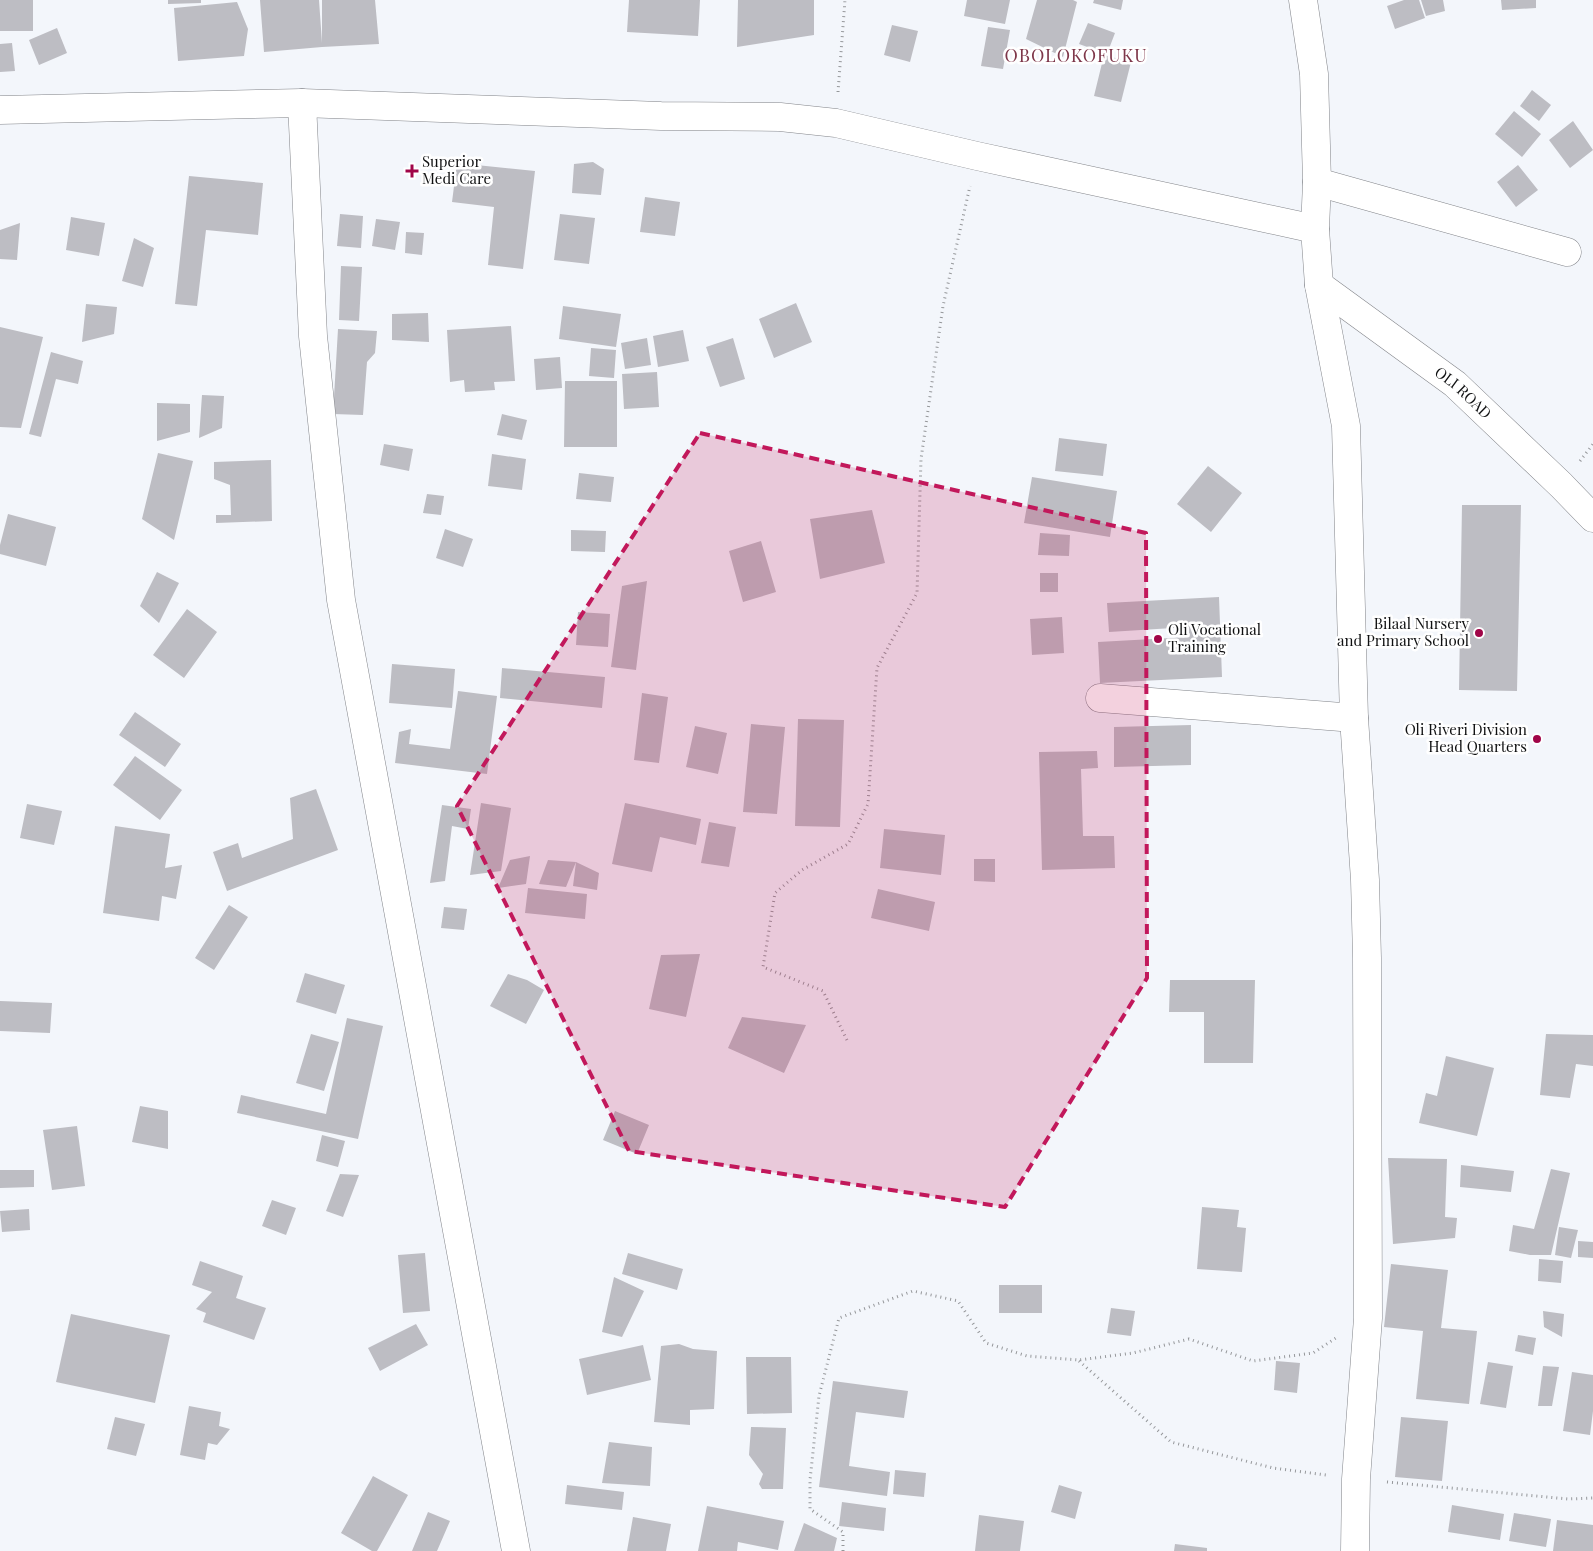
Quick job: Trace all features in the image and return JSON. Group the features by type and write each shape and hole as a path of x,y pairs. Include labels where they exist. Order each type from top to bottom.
{"street":[{"path":"1304,0 1314,74 1317,182 1315,229 1319,285 1346,426 1354,718 1365,880 1368,958 1368,1318 1356,1479 1355,1551"},
{"path":"302,104 313,336 341,600 516,1551"},
{"path":"0,110 302,104 661,116 780,117 836,123 977,156 1315,229"},
{"path":"1317,182 1567,252"},
{"name":"OLI ROAD","path":"1319,285 1455,384 1562,485 1593,518"},
{"path":"1100,698 1354,718"}],"path":[{"path":"836,123 845,0"},
{"path":"847,1040 823,991 764,967 775,893 802,870 848,844 868,804 877,668 917,593 921,458 943,306 977,156"},
{"path":"843,1551 843,1532 810,1509 810,1480 819,1396 838,1318 913,1291 958,1301 986,1343 1027,1356 1079,1360 1133,1353 1189,1339 1253,1361 1313,1353 1368,1318"}],"highlighted area":[{"path":"700,433 1146,533 1147,978 1005,1207 629,1151 457,806"}],"building":[{"path":"0,0 33,0 33,31 0,31"},
{"path":"168,0 201,0 201,3 168,4"},
{"path":"260,0 319,0 322,43 322,0 375,0 379,44 264,52"},
{"path":"629,0 700,0 698,36 627,32"},
{"path":"738,0 814,0 814,35 737,47"},
{"path":"967,0 1010,0 1005,24 964,16"},
{"path":"1037,0 1073,0 1077,2 1063,57 1026,39"},
{"path":"1094,0 1123,0 1121,10 1093,3"},
{"path":"1404,0 1419,0 1425,18 1395,29 1387,6"},
{"path":"1421,0 1443,0 1445,11 1426,16"},
{"path":"1501,0 1536,0 1536,8 1502,10"},
{"path":"237,2 248,29 244,56 178,61 174,8"},
{"path":"1088,23 1115,33 1107,54 1079,44"},
{"path":"892,25 918,31 910,62 884,55"},
{"path":"988,27 1010,30 1003,69 981,66"},
{"path":"57,28 67,53 39,65 29,40"},
{"path":"12,43 15,71 0,72 0,44"},
{"path":"1104,55 1131,62 1121,102 1094,96"},
{"path":"1532,90 1551,105 1539,121 1520,106"},
{"path":"1514,111 1541,134 1522,157 1495,134"},
{"path":"1573,121 1593,150 1570,168 1549,140"},
{"path":"593,162 604,169 601,195 572,193 574,164"},
{"path":"457,163 535,171 523,269 488,265 494,207 452,202"},
{"path":"1518,165 1538,190 1516,207 1497,182"},
{"path":"189,176 263,183 258,235 206,230 197,306 175,304"},
{"path":"645,197 680,202 675,236 640,232"},
{"path":"340,214 363,216 361,248 337,246"},
{"path":"560,214 595,218 589,264 554,260"},
{"path":"71,217 105,223 99,256 66,250"},
{"path":"376,219 400,222 395,250 372,246"},
{"path":"20,223 17,260 0,259 0,230"},
{"path":"406,232 424,233 422,255 405,253"},
{"path":"134,238 154,248 143,287 122,281"},
{"path":"341,266 362,267 359,321 339,320"},
{"path":"796,303 812,342 774,358 759,319"},
{"path":"86,304 117,307 114,334 82,342"},
{"path":"563,306 621,314 616,347 559,339"},
{"path":"428,313 429,342 392,340 392,314"},
{"path":"511,326 515,381 494,382 495,390 465,392 464,380 450,382 447,330"},
{"path":"0,327 43,337 21,428 0,427"},
{"path":"338,329 377,331 375,353 367,362 363,415 333,414"},
{"path":"683,330 689,361 658,367 653,336"},
{"path":"647,338 651,365 625,369 621,343"},
{"path":"733,338 745,379 720,387 706,347"},
{"path":"591,348 616,350 614,378 589,376"},
{"path":"51,352 83,361 78,384 56,379 41,437 29,434"},
{"path":"560,357 562,388 536,390 534,359"},
{"path":"657,372 659,407 624,409 622,374"},
{"path":"565,381 617,381 617,447 564,447"},
{"path":"202,395 224,396 222,428 199,438"},
{"path":"157,403 190,404 190,432 157,441"},
{"path":"502,414 527,420 522,440 497,435"},
{"path":"1059,438 1107,444 1103,476 1055,471"},
{"path":"384,444 413,449 409,471 380,465"},
{"path":"158,453 193,461 174,540 142,519"},
{"path":"492,454 526,459 522,490 488,486"},
{"path":"271,460 272,521 216,523 216,515 231,515 230,485 214,479 214,462"},
{"path":"1208,466 1242,493 1211,532 1177,504"},
{"path":"579,473 614,477 611,502 576,499"},
{"path":"1032,477 1117,491 1110,537 1024,523"},
{"path":"427,494 444,496 441,515 423,513"},
{"path":"1462,505 1521,505 1517,691 1459,690"},
{"path":"872,510 885,563 820,579 810,519"},
{"path":"8,514 56,527 46,566 0,554 0,545"},
{"path":"445,529 473,539 463,567 436,558"},
{"path":"571,530 606,531 605,552 571,551"},
{"path":"1040,533 1070,535 1069,556 1038,555"},
{"path":"761,541 776,592 743,602 729,551"},
{"path":"157,572 179,583 159,623 140,606"},
{"path":"1040,573 1058,573 1058,592 1040,592"},
{"path":"647,581 636,670 611,667 622,586"},
{"path":"1219,597 1222,677 1100,683 1098,642 1189,637 1189,627 1109,632 1107,603"},
{"path":"187,609 217,632 184,678 153,655"},
{"path":"578,612 610,614 608,647 576,645"},
{"path":"1062,617 1064,653 1032,655 1030,619"},
{"path":"392,664 455,669 452,708 389,703"},
{"path":"502,668 605,677 602,708 500,698"},
{"path":"458,691 497,696 487,774 395,763 399,732 411,729 409,744 450,749"},
{"path":"642,693 668,697 659,763 634,760"},
{"path":"135,712 181,744 165,767 119,735"},
{"path":"798,719 844,720 840,827 795,826"},
{"path":"751,724 785,727 777,814 743,812"},
{"path":"1191,725 1191,765 1114,767 1114,727"},
{"path":"695,726 727,733 718,774 686,767"},
{"path":"1097,751 1098,768 1081,769 1083,836 1114,836 1115,868 1042,870 1039,752"},
{"path":"135,756 182,790 160,820 113,785"},
{"path":"316,789 338,850 227,891 213,852 238,843 242,858 293,839 290,798"},
{"path":"481,803 511,808 501,871 470,875"},
{"path":"625,803 701,819 696,845 660,837 652,872 612,864"},
{"path":"27,804 62,811 54,845 20,838"},
{"path":"442,805 471,809 468,829 452,826 445,881 430,883"},
{"path":"709,822 736,827 729,867 701,863"},
{"path":"115,826 170,834 165,868 182,865 176,899 162,896 159,921 103,913"},
{"path":"884,829 945,835 941,875 880,868"},
{"path":"530,856 526,884 498,888 510,860"},
{"path":"974,859 995,859 995,882 974,881"},
{"path":"548,860 576,862 566,887 539,884"},
{"path":"576,862 599,873 597,890 573,886"},
{"path":"528,888 587,894 585,919 525,913"},
{"path":"878,889 935,902 929,931 871,918"},
{"path":"229,905 248,917 214,970 195,958"},
{"path":"444,907 467,909 464,930 441,928"},
{"path":"700,954 686,1017 649,1009 661,955"},
{"path":"305,973 345,985 336,1014 296,1002"},
{"path":"508,974 527,980 544,990 526,1024 490,1006"},
{"path":"1170,980 1255,980 1253,1063 1204,1063 1204,1012 1169,1012"},
{"path":"0,1001 52,1003 50,1033 0,1031"},
{"path":"742,1017 806,1025 784,1073 728,1048"},
{"path":"347,1018 383,1026 358,1139 237,1113 241,1095 326,1114"},
{"path":"311,1034 339,1042 324,1091 296,1083"},
{"path":"1546,1034 1593,1035 1593,1066 1576,1064 1570,1098 1540,1095"},
{"path":"1446,1056 1494,1068 1477,1136 1419,1123 1426,1093 1437,1096"},
{"path":"140,1106 168,1111 168,1149 132,1142"},
{"path":"615,1111 649,1125 637,1154 603,1140"},
{"path":"77,1126 85,1186 52,1190 43,1130"},
{"path":"322,1135 345,1141 338,1167 316,1161"},
{"path":"1388,1158 1447,1159 1445,1217 1457,1218 1455,1238 1393,1244"},
{"path":"1461,1165 1514,1171 1511,1192 1460,1187"},
{"path":"1551,1169 1570,1173 1551,1255 1530,1255 1509,1251 1513,1225 1534,1229"},
{"path":"0,1170 34,1170 34,1187 0,1188"},
{"path":"340,1174 359,1175 343,1217 326,1211"},
{"path":"272,1200 296,1208 286,1235 262,1226"},
{"path":"1202,1207 1239,1210 1237,1227 1246,1228 1242,1272 1197,1269"},
{"path":"29,1209 30,1230 2,1232 0,1211"},
{"path":"1559,1227 1578,1230 1571,1258 1555,1255"},
{"path":"1578,1241 1593,1242 1593,1258 1578,1257"},
{"path":"425,1253 430,1311 403,1313 398,1255"},
{"path":"628,1253 683,1269 677,1290 622,1274"},
{"path":"1539,1259 1563,1261 1561,1283 1538,1281"},
{"path":"200,1261 243,1276 236,1298 266,1308 254,1340 203,1322 206,1313 196,1309 212,1292 192,1285"},
{"path":"1391,1264 1448,1270 1441,1328 1477,1331 1469,1404 1416,1399 1423,1331 1384,1327"},
{"path":"614,1277 644,1291 622,1337 602,1332"},
{"path":"999,1285 1042,1285 1042,1313 999,1313"},
{"path":"1111,1308 1135,1311 1131,1336 1107,1333"},
{"path":"1543,1311 1564,1314 1562,1337 1544,1327"},
{"path":"71,1314 170,1335 155,1403 56,1382"},
{"path":"416,1324 428,1345 380,1371 368,1348"},
{"path":"1518,1335 1536,1338 1533,1355 1515,1351"},
{"path":"679,1344 693,1349 717,1351 714,1409 690,1410 690,1425 654,1422 661,1346"},
{"path":"643,1345 651,1380 587,1395 579,1359"},
{"path":"746,1357 791,1357 792,1413 747,1414"},
{"path":"1276,1361 1300,1363 1297,1393 1274,1390"},
{"path":"1488,1362 1513,1366 1506,1408 1480,1404"},
{"path":"1543,1366 1559,1367 1552,1406 1538,1406"},
{"path":"1572,1372 1593,1375 1593,1411 1590,1435 1563,1431"},
{"path":"833,1381 908,1391 904,1418 856,1412 849,1466 890,1472 887,1496 819,1487"},
{"path":"189,1406 221,1412 219,1426 230,1429 217,1445 208,1443 205,1460 180,1455"},
{"path":"115,1417 145,1424 136,1456 107,1449"},
{"path":"1401,1417 1448,1421 1442,1481 1395,1477"},
{"path":"751,1427 786,1428 783,1489 762,1489 759,1484 763,1474 749,1455"},
{"path":"609,1442 652,1447 650,1486 602,1483"},
{"path":"895,1470 926,1473 924,1497 893,1494"},
{"path":"373,1476 408,1495 377,1551 372,1551 341,1533"},
{"path":"567,1485 624,1492 622,1510 565,1504"},
{"path":"1059,1485 1082,1492 1075,1519 1051,1512"},
{"path":"842,1502 886,1508 884,1531 839,1526"},
{"path":"1452,1505 1504,1514 1500,1540 1448,1532"},
{"path":"707,1506 784,1521 778,1550 738,1542 737,1551 698,1551"},
{"path":"428,1512 450,1521 437,1551 412,1551"},
{"path":"1514,1513 1551,1519 1546,1547 1509,1541"},
{"path":"979,1515 1024,1521 1020,1551 975,1551"},
{"path":"633,1517 671,1524 666,1551 627,1551"},
{"path":"1557,1520 1593,1525 1593,1551 1553,1551"},
{"path":"804,1523 837,1538 834,1551 794,1551"},
{"path":"1175,1544 1207,1548 1207,1551 1174,1551"}],"place":[{"name":"Superior Medi Care","path":"412,171"},
{"name":"Bilaal Nursery and Primary School","path":"1479,633"},
{"name":"Oli Vocational Training","path":"1158,639"},
{"name":"Oli Riveri Division Head Quarters","path":"1537,739"}],"district":[{"name":"OBOLOKOFUKU","path":"1076,56"}]}
